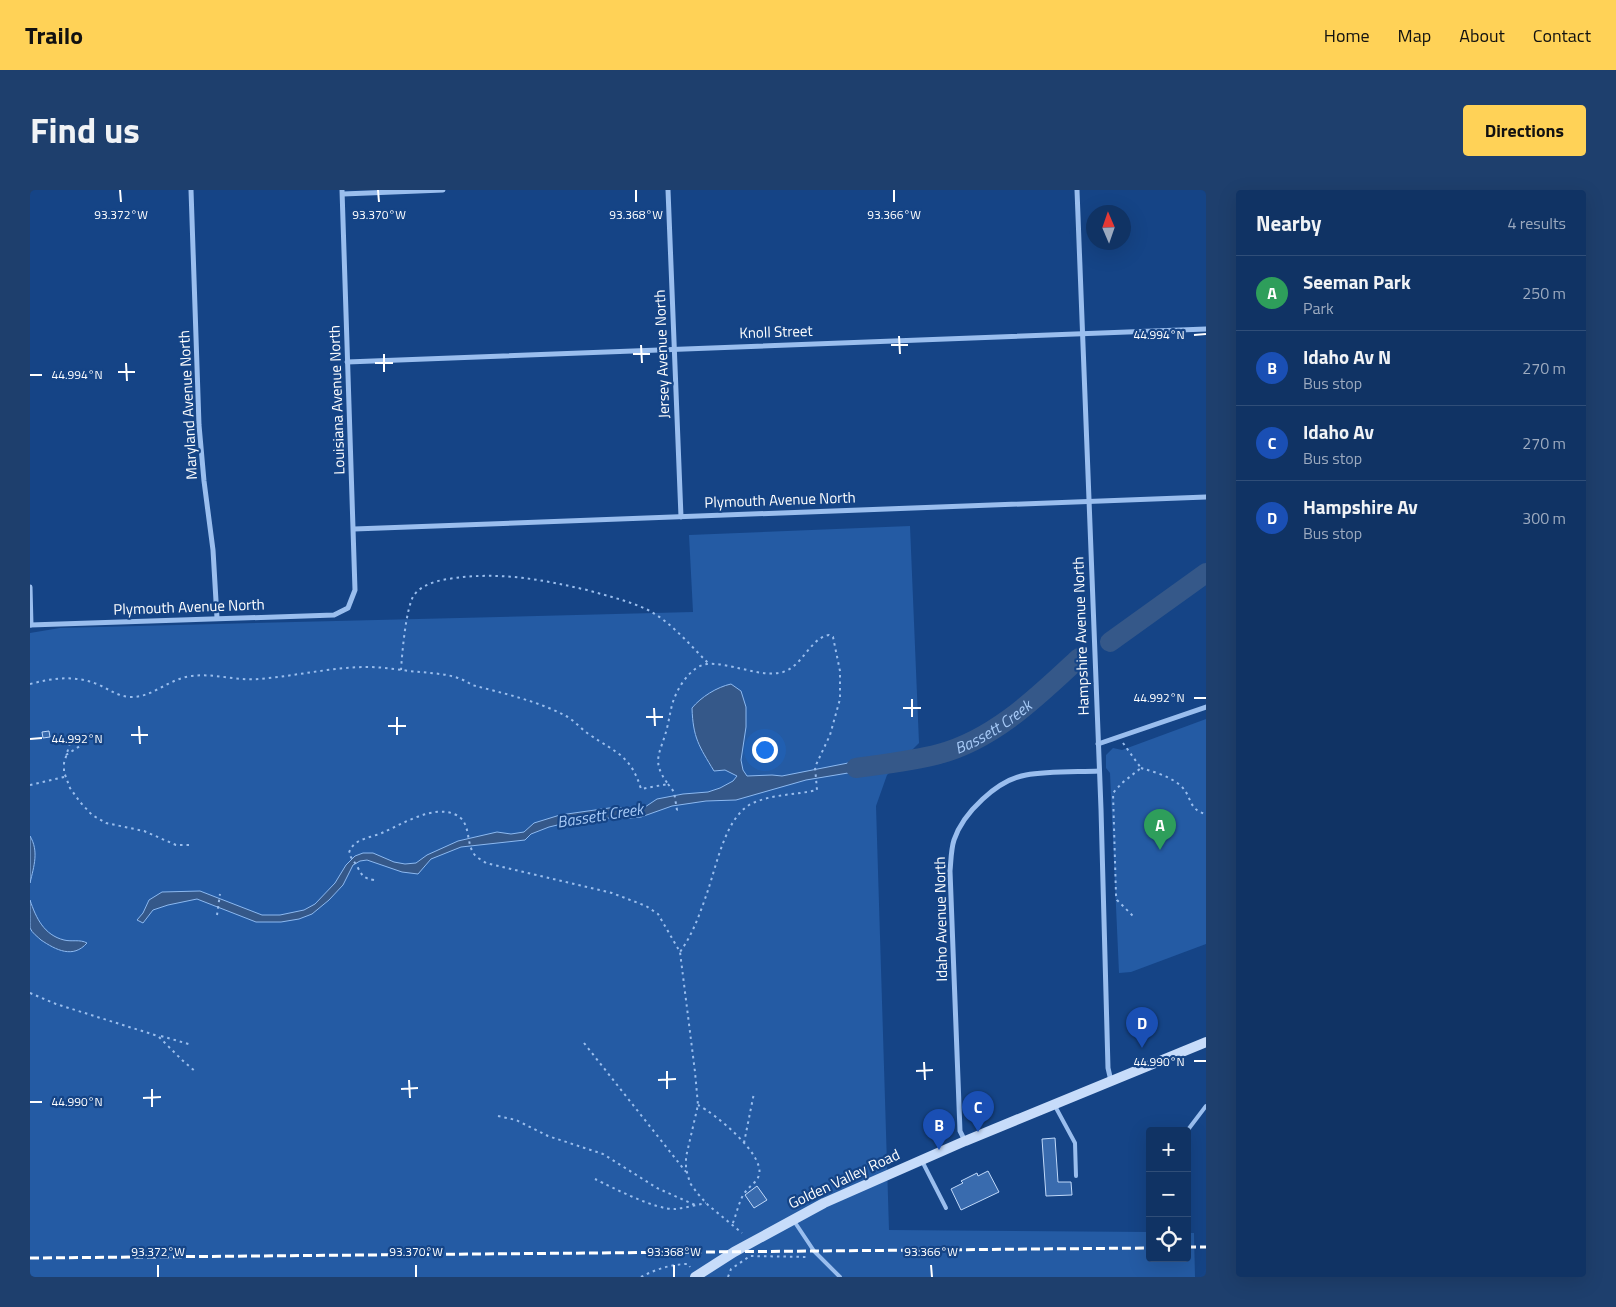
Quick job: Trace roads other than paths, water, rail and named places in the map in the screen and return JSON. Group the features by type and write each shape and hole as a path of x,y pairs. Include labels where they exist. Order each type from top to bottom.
{"street":[{"name":"Maryland Avenue North","path":"191,190 199,425 213,550 217,618"},
{"path":"342,192 443,190"},
{"name":"Jersey Avenue North","path":"668,190 681,517"},
{"name":"Hampshire Avenue North","path":"1077,190 1108,1068 1111,1081"},
{"name":"Louisiana Avenue North","path":"342,192 355,590 348,608"},
{"name":"Knoll Street","path":"347,362 1206,329"},
{"name":"Plymouth Avenue North","path":"354,528 1206,497"},
{"path":"30,587 31,625"},
{"name":"Plymouth Avenue North","path":"31,625 334,615 348,608"},
{"path":"1098,744 1206,707"},
{"name":"Idaho Avenue North","path":"965,1141 960,1131 950,871 953,841 962,823 975,807 1008,780 1026,774 1099,771"},
{"name":"Golden Valley Road","path":"696,1276 792,1219 965,1141 1206,1042"}],"lane":[{"path":"1055,1105 1075,1143 1076,1176"},
{"path":"1190,1127 1206,1106"},
{"path":"922,1160 946,1208"},
{"path":"792,1219 814,1251 840,1277"}],"water":[{"path":"731,684 741,691 746,707 746,727 741,760 743,770 747,776 782,776 848,763 883,760 882,773 854,772 806,780 736,800 706,801 672,806 641,817 619,817 570,822 531,834 525,840 461,847 431,859 418,874 402,872 367,860 360,861 353,865 343,885 329,900 312,914 299,919 281,922 256,922 197,899 153,910 143,923 137,920 143,913 149,900 162,892 200,891 262,915 280,915 304,910 315,904 335,883 346,865 355,856 363,853 373,853 394,862 416,863 427,855 458,841 497,832 511,834 524,832 534,823 560,815 609,808 645,807 657,799 708,792 720,788 733,781 737,776 725,770 714,771 695,735 692,708 710,693 720,687"},
{"path":"30,836 35,853 30,883"},
{"path":"30,900 38,919 51,934 64,940 87,943 82,948 70,952 58,950 41,940 30,928"}],"waterway":[{"name":"Bassett Creek","path":"1110,642 1206,573"},
{"name":"Bassett Creek","path":"856,768 939,754 979,738 1015,715 1079,658"}],"railway":[{"path":"1191,1247 1206,1247"},
{"path":"30,1258 1146,1248"}],"place":[{"name":"Seeman Park","path":"1160,850"},
{"name":"Hampshire Av","path":"1142,1048"},
{"name":"Idaho Av","path":"978,1132"},
{"name":"Idaho Av N","path":"939,1150"}]}
